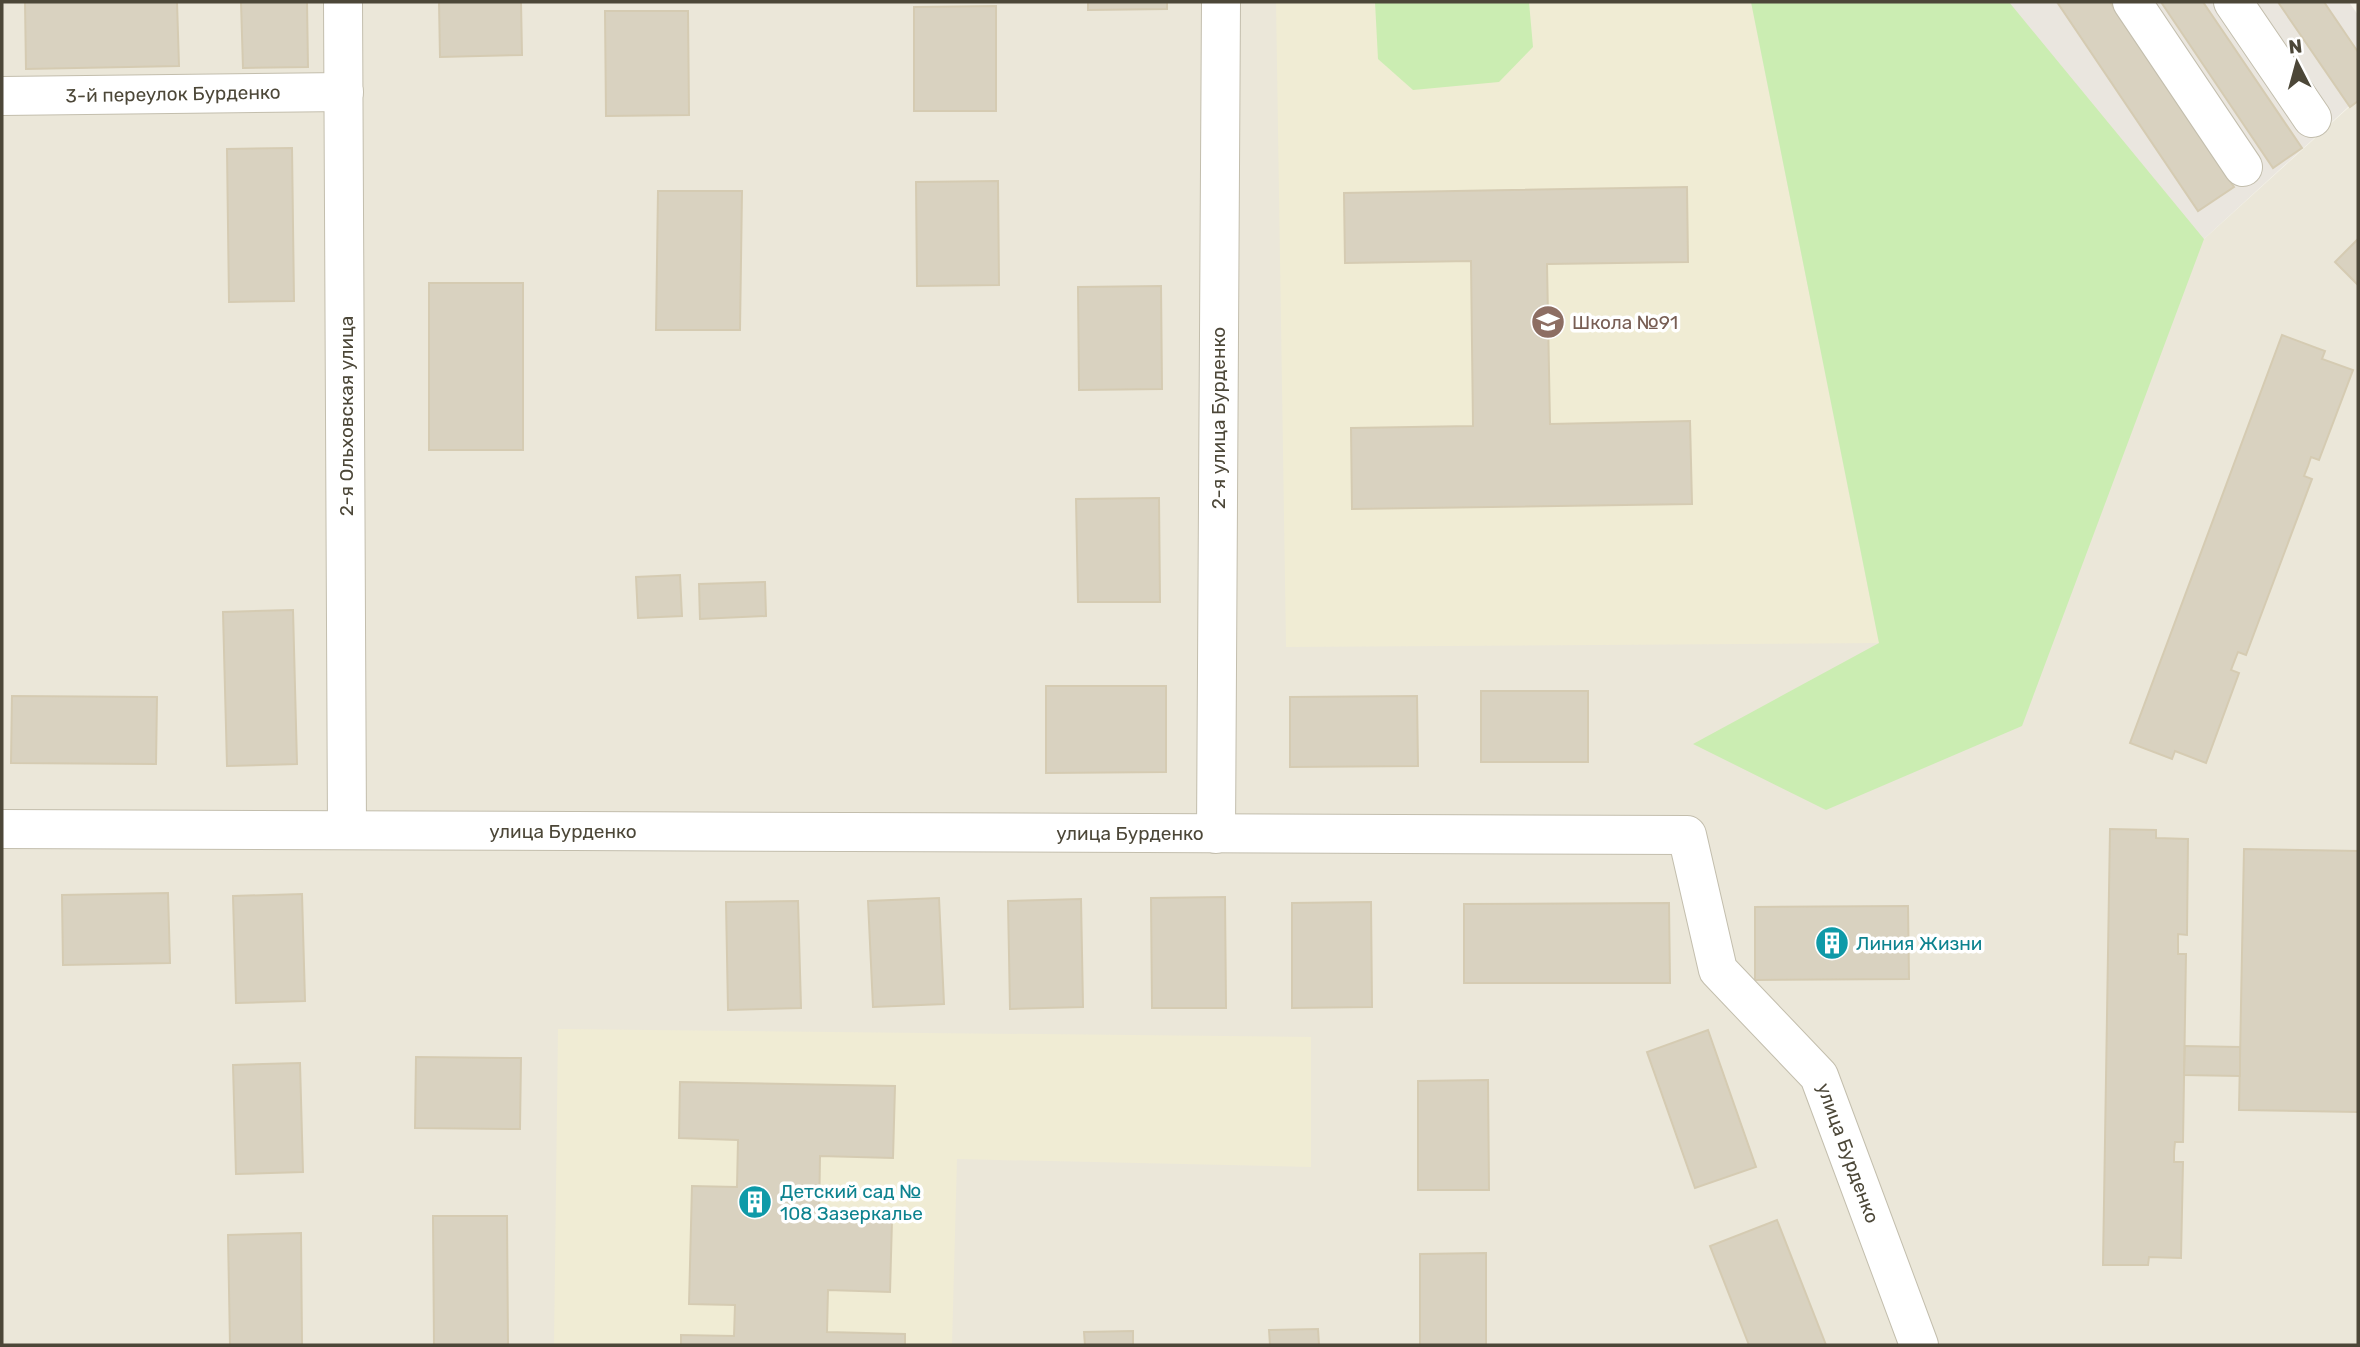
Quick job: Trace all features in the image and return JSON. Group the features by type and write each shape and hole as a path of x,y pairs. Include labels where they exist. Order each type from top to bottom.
{"street":[{"name":"2-я Ольховская улица","path":"343,2 347,830"},
{"name":"2-я улица Бурденко","path":"1216,834 1221,2"},
{"path":"2132,2 2243,167"},
{"path":"2233,2 2312,118"},
{"name":"3-й переулок Бурденко","path":"2,96 344,92"},
{"name":"улица Бурденко","path":"2,829 1687,835 1718,970 1819,1076 1919,1345"}],"shaded area":[{"path":"2,2 2034,2 2204,239 2358,99 2358,1345 2,1345"},
{"name":"Школа №91","path":"1276,2 1751,2 1879,643 1286,647"},
{"path":"2009,2 2349,2 2358,15 2358,98 2204,239"},
{"path":"558,1029 1311,1037 1311,1167 957,1159 952,1345 554,1345"}],"green space":[{"path":"1375,2 1529,2 1533,47 1499,82 1413,90 1378,59"},
{"path":"1751,2 2009,2 2204,239 2022,726 1826,810 1693,744 1879,643"}],"building":[{"path":"25,2 177,2 179,66 26,69"},
{"path":"241,2 307,2 308,67 243,68"},
{"path":"439,2 521,2 522,55 440,57"},
{"path":"1088,2 1167,2 1167,9 1088,10"},
{"path":"2057,2 2110,2 2234,187 2198,211"},
{"path":"2161,2 2203,2 2302,148 2273,168"},
{"path":"2278,2 2324,2 2358,52 2358,101 2350,107"},
{"path":"996,6 996,111 914,111 914,7"},
{"path":"605,11 688,11 689,115 606,116"},
{"path":"292,148 294,301 229,302 227,149"},
{"path":"998,181 999,285 917,286 916,182"},
{"path":"1687,187 1688,262 1547,264 1550,424 1690,421 1692,504 1352,509 1351,428 1473,426 1471,261 1345,263 1344,193"},
{"path":"658,191 742,191 740,330 656,330"},
{"path":"2358,239 2358,285 2335,262"},
{"path":"429,283 523,283 523,450 429,450"},
{"path":"1161,286 1162,389 1079,390 1078,287"},
{"path":"2282,335 2325,351 2322,359 2353,370 2319,460 2311,457 2304,476 2312,479 2246,655 2238,652 2231,670 2239,673 2206,763 2175,751 2172,759 2130,743"},
{"path":"1159,498 1160,602 1078,602 1076,499"},
{"path":"680,575 682,616 638,618 636,577"},
{"path":"765,582 766,616 700,619 699,584"},
{"path":"293,610 297,764 227,766 223,612"},
{"path":"1046,686 1166,686 1166,772 1046,773"},
{"path":"1481,691 1588,691 1588,762 1481,762"},
{"path":"12,696 157,697 156,764 11,763"},
{"path":"1417,696 1418,766 1290,767 1290,697"},
{"path":"2110,829 2156,830 2156,838 2188,839 2187,935 2178,934 2178,954 2186,954 2183,1142 2175,1142 2174,1152 2174,1162 2183,1162 2181,1258 2149,1257 2148,1265 2103,1265"},
{"path":"2244,849 2358,851 2358,1112 2239,1110"},
{"path":"168,893 170,963 63,965 62,895"},
{"path":"302,894 305,1001 236,1003 233,896"},
{"path":"1225,897 1226,1008 1152,1008 1151,898"},
{"path":"939,898 944,1004 873,1007 868,901"},
{"path":"1081,899 1083,1007 1010,1009 1008,901"},
{"path":"798,901 801,1008 728,1010 726,902"},
{"path":"1371,902 1372,1007 1292,1008 1292,903"},
{"path":"1669,903 1670,983 1464,983 1464,904"},
{"name":"Линия Жизни","path":"1908,906 1909,979 1755,980 1755,907"},
{"path":"1708,1030 1756,1167 1695,1188 1647,1052"},
{"path":"2185,1046 2240,1047 2240,1076 2184,1075"},
{"path":"416,1057 521,1058 520,1129 415,1128"},
{"path":"300,1063 303,1172 236,1174 233,1065"},
{"path":"1488,1080 1489,1190 1418,1190 1418,1081"},
{"name":"Детский сад № 108 Зазеркалье","path":"680,1082 895,1086 893,1158 820,1156 819,1218 892,1220 890,1292 828,1290 827,1332 905,1334 905,1345 681,1345 681,1335 734,1336 735,1305 689,1304 692,1186 737,1187 738,1140 679,1138"},
{"path":"433,1216 507,1216 508,1345 434,1345"},
{"path":"1777,1220 1826,1345 1749,1345 1710,1246"},
{"path":"301,1233 302,1345 230,1345 228,1235"},
{"path":"1486,1253 1486,1345 1420,1345 1420,1254"},
{"path":"1318,1329 1319,1345 1270,1345 1269,1330"},
{"path":"1133,1331 1133,1345 1085,1345 1084,1332"}],"place":[{"name":"Школа №91","path":"1548,322"},
{"name":"Линия Жизни","path":"1832,943"},
{"name":"Детский сад № 108 Зазеркалье","path":"755,1202"}]}
